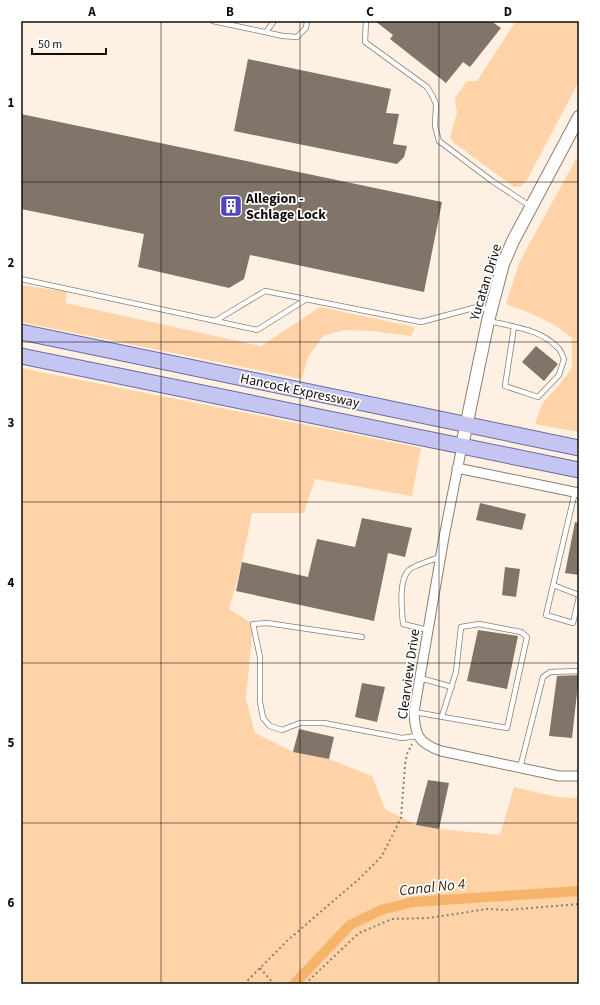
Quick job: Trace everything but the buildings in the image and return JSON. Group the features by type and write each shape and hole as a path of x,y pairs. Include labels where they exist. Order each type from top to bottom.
{"main road":[{"name":"Hancock Expressway","path":"21,332 579,448"},
{"name":"Hancock Expressway","path":"21,356 579,470"}],"street":[{"name":"Yucatan Drive","path":"462,446 489,315 503,264 513,241 579,117"},
{"name":"Clearview Drive","path":"417,736 414,712 440,557 462,446"},
{"path":"457,468 577,492"},
{"path":"417,736 423,742 441,751 558,776 579,776"}],"lane":[{"path":"213,21 283,36 297,37 306,28 307,21"},
{"path":"266,32 274,21"},
{"path":"366,21 365,42 427,87 432,95 436,104 435,126 439,141 492,181 531,207"},
{"path":"21,279 257,330 305,300"},
{"path":"215,321 265,291 421,322 476,307 514,327 540,334 559,348 564,359 559,375 538,397 505,386 514,327"},
{"path":"553,585 579,596 573,623 546,615 553,585 577,492"},
{"path":"428,630 404,624 401,606 404,579 409,569 440,557"},
{"path":"362,637 267,623 253,624 260,657 260,702 263,718 270,726 282,730 300,723 324,723 402,738 417,736"},
{"path":"414,712 507,728 527,637 521,632 479,624 461,626 456,672 442,716"},
{"path":"520,768 543,677 550,672 579,672"},
{"path":"420,678 452,687"}],"path":[{"name":"Clearview Drive","path":"244,984 288,940 360,878 382,856 401,818 407,754 417,736"},
{"path":"305,984 359,933 392,919 429,918 487,910 507,910 579,904"},
{"path":"260,968 274,984"}],"shaded area":[{"path":"516,21 579,21 579,81 526,182 521,186 514,187 453,142 450,137 457,113 455,98 467,81 477,81"},
{"path":"576,159 579,161 579,432 535,424 542,404 572,368 572,338 549,322 506,304 520,261"},
{"path":"21,285 67,292 65,303 261,346 320,307 415,327 411,336 373,331 344,330 323,336 308,357 302,379 21,322"},
{"path":"21,368 421,448 412,496 315,479 304,513 252,513 242,562 229,609 253,624 246,699 255,733 293,752 329,759 372,776 385,809 416,825 439,829 500,835 514,787 557,797 579,798 579,984 294,984 337,938 290,984 21,984"}],"waterway":[{"name":"Canal No 4","path":"294,984 350,925 381,910 413,902 579,891"}],"place":[{"name":"Allegion - Schlage Lock","path":"231,206"}]}
